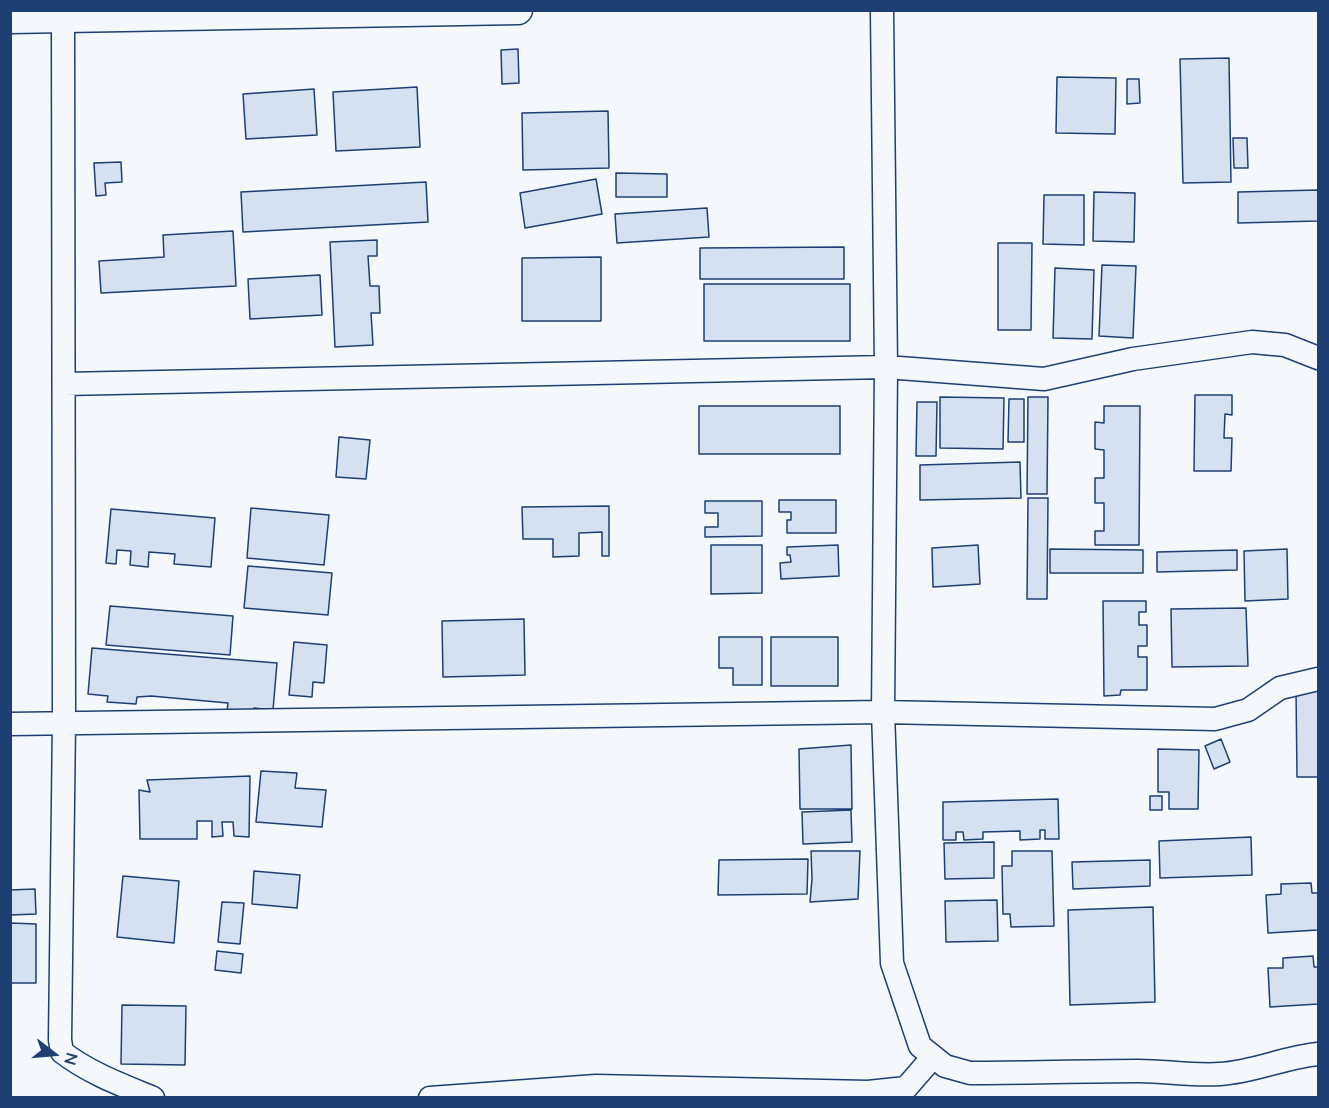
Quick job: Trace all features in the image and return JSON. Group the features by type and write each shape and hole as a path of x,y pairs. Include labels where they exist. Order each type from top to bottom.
{"street":[{"path":"10,19 63,14 518,10"},
{"path":"882,10 886,367 883,712 892,963 920,1046 932,1058 945,1066 970,1073 1142,1071 1221,1074 1264,1066 1299,1056 1318,1054"},
{"path":"63,14 64,722 60,1040 62,1052 96,1073 153,1098"},
{"path":"64,384 886,367 1044,379 1133,358 1252,342 1285,345 1318,358"},
{"path":"10,724 883,712 1215,719 1248,710 1280,688 1318,679"},
{"path":"430,1098 596,1086 868,1092 906,1088 932,1058"}],"building":[{"path":"518,49 519,83 502,84 501,50"},
{"path":"1229,58 1231,182 1183,183 1180,59"},
{"path":"1057,77 1116,78 1115,134 1056,133"},
{"path":"1127,79 1139,79 1140,103 1127,104"},
{"path":"417,87 420,147 336,151 333,92"},
{"path":"314,89 317,135 246,139 243,94"},
{"path":"608,111 609,168 523,170 522,113"},
{"path":"1233,138 1247,138 1248,168 1234,168"},
{"path":"121,162 122,182 105,183 106,195 96,196 94,163"},
{"path":"616,173 667,174 667,197 616,197"},
{"path":"596,179 602,214 525,228 520,193"},
{"path":"426,182 428,222 243,232 241,192"},
{"path":"1318,190 1318,221 1238,223 1238,192"},
{"path":"1094,192 1135,193 1134,242 1093,241"},
{"path":"1044,195 1084,195 1084,245 1043,244"},
{"path":"707,208 709,237 617,243 615,214"},
{"path":"233,231 236,286 101,293 99,261 164,257 163,235"},
{"path":"377,240 377,256 368,256 370,286 379,286 380,313 371,313 373,345 335,347 330,242"},
{"path":"998,243 1032,243 1031,330 998,330"},
{"path":"844,247 844,279 700,279 700,248"},
{"path":"601,257 601,321 522,321 522,258"},
{"path":"1102,265 1136,266 1133,338 1099,336"},
{"path":"1055,268 1094,270 1092,339 1053,338"},
{"path":"320,275 322,315 250,319 248,279"},
{"path":"704,284 850,284 850,341 704,341"},
{"path":"1195,395 1232,395 1232,415 1225,414 1224,438 1232,438 1231,471 1194,471"},
{"path":"940,397 1004,398 1003,449 940,448"},
{"path":"1028,397 1048,397 1047,494 1027,494"},
{"path":"1009,399 1024,399 1024,442 1008,442"},
{"path":"917,402 937,402 936,456 916,456"},
{"path":"699,406 840,406 840,454 699,454"},
{"path":"1104,406 1140,406 1139,545 1095,545 1095,531 1104,531 1104,503 1095,503 1095,478 1104,478 1104,450 1095,449 1095,422 1104,423"},
{"path":"339,437 370,440 366,479 336,477"},
{"path":"1020,462 1021,498 920,500 920,465"},
{"path":"1028,498 1048,498 1047,599 1027,599"},
{"path":"779,500 836,500 836,533 787,533 787,520 791,520 791,512 779,512"},
{"path":"705,501 762,501 762,536 705,537 705,527 718,527 718,513 705,513"},
{"path":"609,506 609,556 602,556 602,532 579,533 579,556 553,557 553,539 523,539 522,507"},
{"path":"251,508 329,515 324,565 247,558"},
{"path":"111,509 215,518 211,567 174,564 175,554 149,552 148,567 130,565 131,551 117,550 116,564 106,563"},
{"path":"711,545 762,545 762,593 711,594"},
{"path":"838,545 839,576 781,579 780,563 791,562 790,555 787,555 787,547"},
{"path":"978,545 980,584 933,587 932,548"},
{"path":"1050,549 1143,550 1143,573 1050,573"},
{"path":"1287,549 1288,599 1245,601 1244,551"},
{"path":"1237,550 1237,570 1157,572 1157,552"},
{"path":"248,566 332,573 328,615 244,608"},
{"path":"1103,601 1146,601 1146,612 1139,612 1139,625 1147,625 1147,646 1138,646 1138,657 1147,657 1147,690 1121,690 1120,695 1104,696"},
{"path":"110,606 233,616 230,655 106,645"},
{"path":"1246,608 1248,666 1172,667 1171,609"},
{"path":"524,619 525,675 443,677 442,621"},
{"path":"719,637 762,637 762,685 733,685 733,668 719,668"},
{"path":"771,637 838,637 838,686 771,686"},
{"path":"294,642 327,645 324,683 313,682 312,697 289,695"},
{"path":"92,648 277,663 273,710 254,708 254,714 227,712 228,703 151,696 137,697 136,704 107,702 108,696 88,694"},
{"path":"1296,690 1318,690 1318,777 1297,777"},
{"path":"1221,739 1230,762 1214,769 1205,746"},
{"path":"851,745 852,809 800,809 799,749"},
{"path":"1158,749 1199,750 1198,809 1169,809 1169,792 1158,792"},
{"path":"261,771 297,773 295,788 326,790 322,827 256,822"},
{"path":"250,776 249,837 234,836 233,822 222,822 223,836 212,837 212,821 197,821 197,839 140,839 139,790 150,792 147,780"},
{"path":"1150,796 1162,796 1162,810 1150,810"},
{"path":"1058,799 1059,839 1045,839 1045,830 1040,830 1040,839 1020,840 1020,831 983,832 983,839 964,840 963,832 956,832 956,840 943,840 943,802"},
{"path":"851,810 852,842 803,844 802,812"},
{"path":"1251,837 1252,875 1160,878 1159,841"},
{"path":"994,842 994,878 945,879 944,843"},
{"path":"811,851 860,851 858,899 810,902"},
{"path":"1012,851 1052,851 1054,926 1011,927 1010,914 1003,914 1002,866 1012,866"},
{"path":"808,859 807,894 718,895 719,860"},
{"path":"1150,860 1150,886 1073,889 1072,862"},
{"path":"254,871 300,875 297,908 252,904"},
{"path":"123,876 179,881 174,943 117,937"},
{"path":"1311,883 1312,893 1318,893 1318,930 1268,933 1266,895 1281,894 1281,884"},
{"path":"35,889 36,914 10,915 10,890"},
{"path":"997,900 998,941 946,942 945,901"},
{"path":"222,902 244,903 240,944 218,942"},
{"path":"1153,907 1155,1002 1070,1005 1068,910"},
{"path":"10,923 36,924 36,983 10,983"},
{"path":"217,951 243,954 241,973 215,970"},
{"path":"1313,956 1314,967 1318,967 1318,1004 1270,1007 1268,968 1283,968 1283,958"},
{"path":"122,1005 186,1006 185,1065 121,1064"}]}
